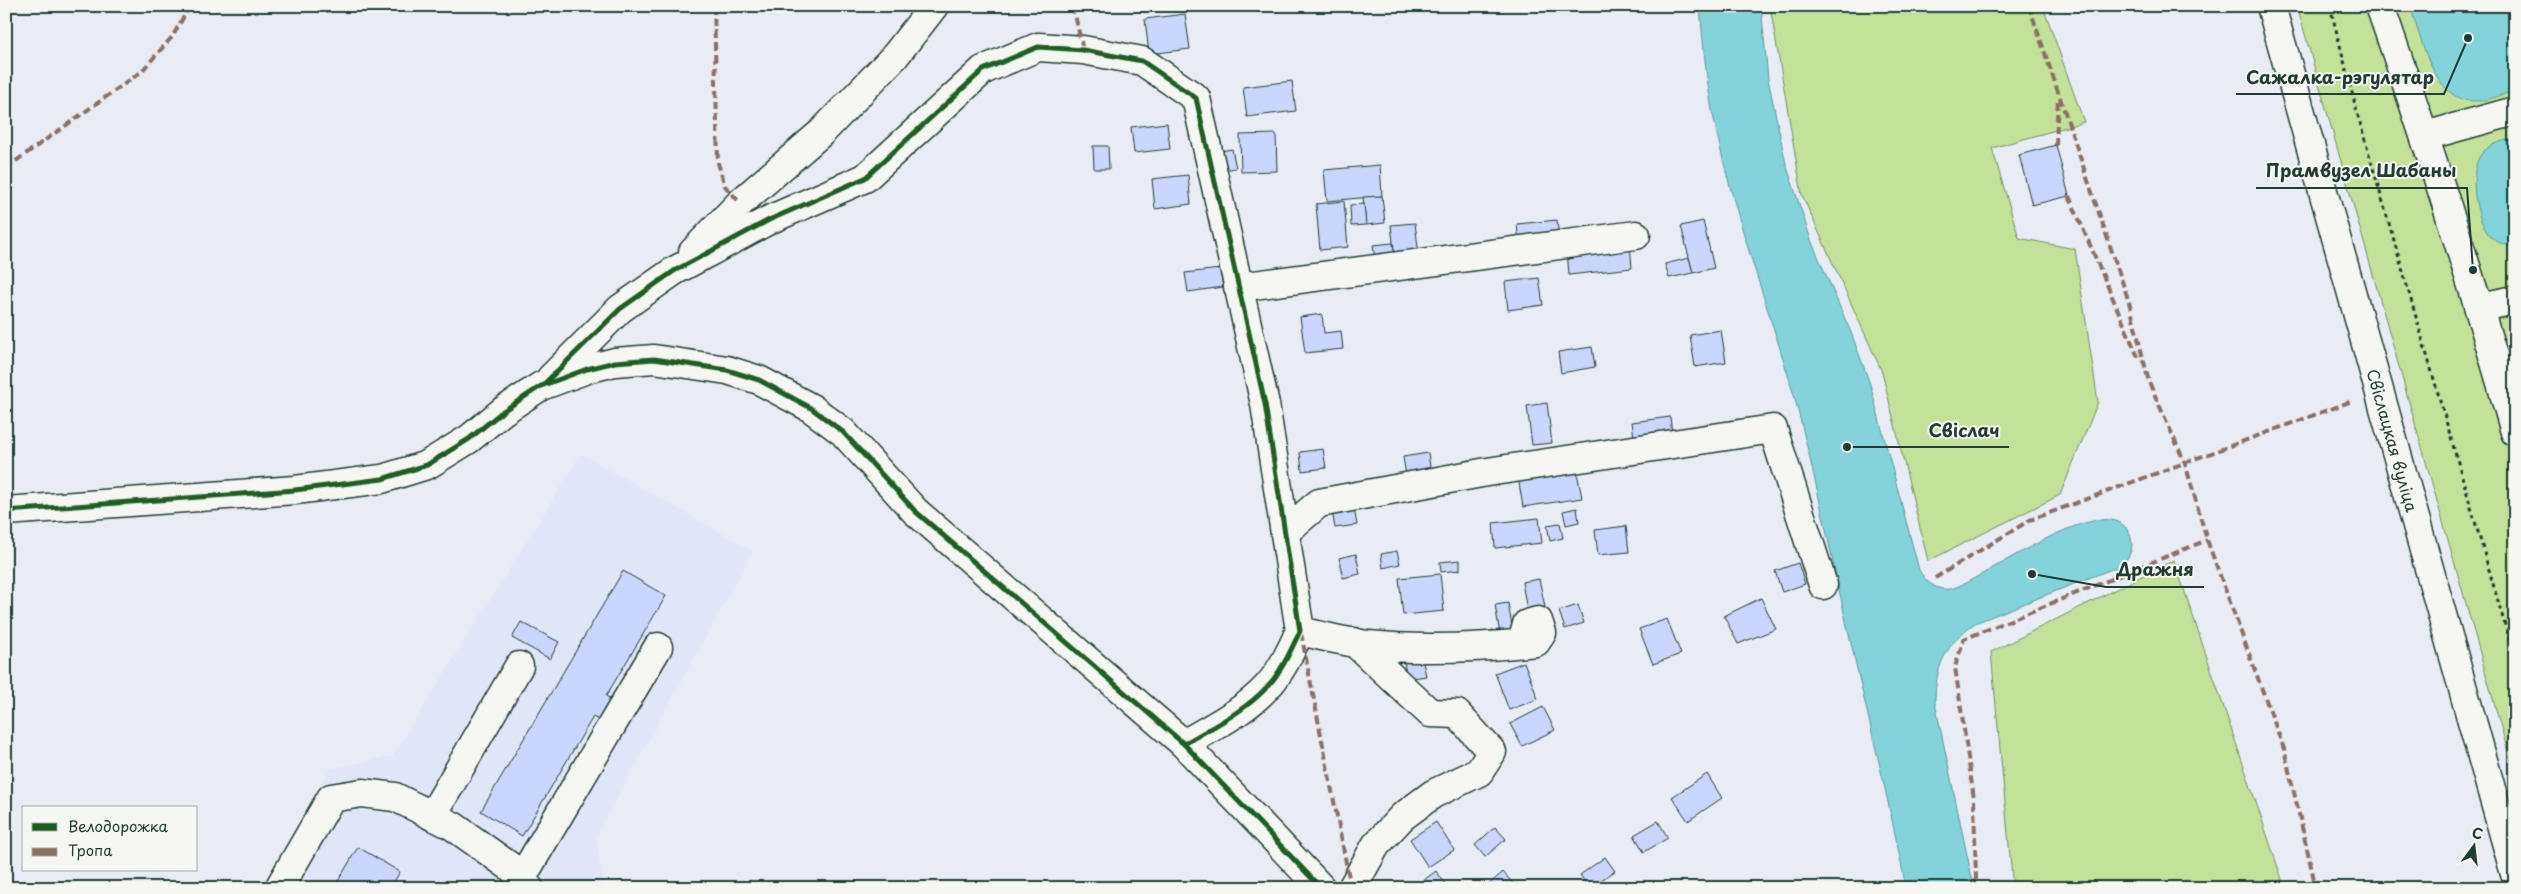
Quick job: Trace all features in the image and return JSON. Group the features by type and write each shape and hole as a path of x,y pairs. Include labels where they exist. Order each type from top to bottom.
{"street":[{"path":"674,271 740,203 822,132 895,56 934,6"},
{"name":"Свіслацкая вуліца","path":"2272,6 2510,839 2515,874"},
{"path":"2380,6 2425,136 2480,307 2515,432"},
{"path":"6,511 295,490 382,479 427,465 469,439 503,411 541,386 620,309 674,271 768,220 865,178 983,70 1038,47 1083,50 1142,60 1196,98 1265,404 1300,631 1286,660 1267,687 1232,716 1184,744"},
{"path":"2425,136 2515,111"},
{"path":"1238,287 1636,235"},
{"path":"2480,307 2515,300"},
{"path":"541,386 587,369 615,362 654,359 727,370 759,380 811,408 843,432 922,517 1184,744 1321,888"},
{"path":"1285,532 1319,503 1487,472 1772,429 1823,584"},
{"path":"1300,631 1354,642 1441,649 1522,643"},
{"path":"1352,888 1376,845 1402,817 1433,794 1479,772 1492,752 1457,714 1430,713 1354,642"},
{"path":"279,888 331,798 362,794 395,798 453,826 512,868 525,883 658,647"},
{"path":"432,816 519,666"}],"path":[{"path":"2330,6 2358,116 2515,660"}],"shaded area":[{"path":"581,454 753,551 596,836 603,888 260,888 330,769 393,756"}],"green space":[{"path":"1770,6 2043,6 2084,122 1992,148 2019,238 2075,249 2098,402 2060,495 1928,561 1882,372 1802,195"},
{"path":"2297,6 2515,6 2515,773 2508,752"},
{"path":"2174,560 2285,888 2013,888 1991,652"}],"water":[{"path":"1700,6 1761,6 1768,79 1786,164 1811,240 1852,335 1870,384 1919,570 1924,578 1936,587 1950,589 1966,583 2046,539 2075,526 2100,520 2120,523 2131,538 2132,546 2130,553 2122,565 1975,623 1956,639 1944,657 1937,678 1935,703 1974,888 1906,888 1816,484 1795,399 1740,222 1721,151 1708,88"},
{"path":"2410,6 2515,6 2515,90 2479,101 2460,98 2449,91 2439,80 2431,66"},
{"path":"2515,137 2515,246 2505,245 2490,236 2480,218 2474,181 2478,160 2483,152 2494,144"}],"building":[{"path":"1185,14 1190,49 1149,54 1145,19"},
{"path":"1292,81 1296,111 1247,117 1243,87"},
{"path":"1167,123 1170,149 1134,153 1131,127"},
{"path":"1276,134 1277,171 1241,172 1240,135"},
{"path":"2056,145 2069,196 2032,205 2019,155"},
{"path":"1093,146 1108,146 1109,169 1094,169"},
{"path":"1232,149 1236,168 1223,170 1220,151"},
{"path":"1380,165 1382,196 1327,201 1324,170"},
{"path":"1188,175 1191,204 1155,209 1152,179"},
{"path":"1382,196 1385,223 1366,225 1363,197"},
{"path":"1344,201 1348,247 1320,250 1316,204"},
{"path":"1364,204 1366,225 1351,226 1350,205"},
{"path":"1557,220 1559,239 1519,243 1517,224"},
{"path":"1703,221 1714,268 1693,273 1681,226"},
{"path":"1415,223 1419,255 1395,258 1391,225"},
{"path":"1393,243 1395,258 1375,260 1373,245"},
{"path":"1630,243 1632,268 1569,275 1567,250"},
{"path":"1689,258 1693,273 1669,278 1665,264"},
{"path":"1220,269 1223,287 1188,292 1185,273"},
{"path":"1539,278 1543,305 1508,310 1505,282"},
{"path":"1322,314 1324,333 1341,331 1343,349 1305,353 1300,317"},
{"path":"1721,330 1726,362 1695,367 1690,335"},
{"path":"1592,347 1595,367 1561,373 1558,352"},
{"path":"1547,403 1552,443 1532,445 1527,406"},
{"path":"1670,417 1673,441 1635,446 1632,422"},
{"path":"1323,449 1326,468 1302,471 1300,452"},
{"path":"1428,453 1432,479 1407,482 1403,457"},
{"path":"1576,467 1582,498 1523,507 1518,477"},
{"path":"1354,508 1357,525 1335,528 1332,511"},
{"path":"1577,508 1579,522 1566,525 1563,511"},
{"path":"1539,518 1542,543 1495,548 1493,523"},
{"path":"1560,523 1563,538 1550,541 1547,525"},
{"path":"1626,526 1629,552 1598,555 1595,530"},
{"path":"1397,551 1400,564 1383,568 1381,554"},
{"path":"1356,554 1360,574 1343,578 1339,558"},
{"path":"1460,560 1460,570 1441,572 1440,562"},
{"path":"1798,563 1805,584 1782,592 1775,571"},
{"path":"623,571 666,596 606,696 619,704 607,725 593,717 522,836 481,811"},
{"path":"1440,574 1444,611 1403,615 1399,578"},
{"path":"1539,579 1545,607 1527,611 1522,582"},
{"path":"1761,598 1776,629 1738,644 1724,616"},
{"path":"1508,603 1513,632 1500,634 1495,605"},
{"path":"1578,605 1584,623 1565,629 1559,611"},
{"path":"1667,619 1681,654 1653,664 1639,629"},
{"path":"521,622 559,642 550,659 512,638"},
{"path":"1421,653 1426,676 1407,679 1403,656"},
{"path":"1524,662 1538,699 1509,710 1495,673"},
{"path":"1543,707 1555,730 1522,746 1510,724"},
{"path":"1707,774 1722,798 1688,821 1672,797"},
{"path":"1658,821 1668,838 1644,852 1634,835"},
{"path":"1436,822 1454,850 1428,867 1410,839"},
{"path":"1495,827 1506,839 1485,857 1475,845"},
{"path":"358,847 400,872 390,888 334,888"},
{"path":"1605,857 1615,871 1589,888 1580,875"},
{"path":"1436,871 1445,883 1439,888 1418,888 1416,886"},
{"path":"1503,872 1517,888 1485,888"}],"marked path":[{"path":"6,168 141,72 172,37 190,6"},
{"path":"714,6 718,163 725,186 740,203"},
{"path":"1073,6 1083,50"},
{"path":"2029,6 2129,302 2149,382 2185,463 2207,540 2284,749 2316,888"},
{"path":"2056,145 2058,97"},
{"path":"2069,196 2138,357"},
{"path":"1935,578 2030,520 2352,401"},
{"path":"1976,880 1974,799 1955,667 1964,639 2207,540"},
{"path":"1301,633 1351,888"}],"cycle path":[{"path":"546,382 620,309 674,271 769,220 865,178 983,70 1038,47 1083,50 1142,61 1196,98 1265,404 1300,631 1277,674 1258,696 1227,719 1184,744"},
{"path":"6,511 295,490 382,479 427,465 469,439 503,411 541,386 587,369 615,362 654,359 727,370 759,380 811,408 843,432 915,511 1184,744 1321,888"}],"place":[{"name":"Сажалка-рэгулятар","path":"2468,38"},
{"name":"Прамвузел Шабаны","path":"2473,270"},
{"name":"Свіслач","path":"1847,447"},
{"name":"Дражня","path":"2032,574"}]}
